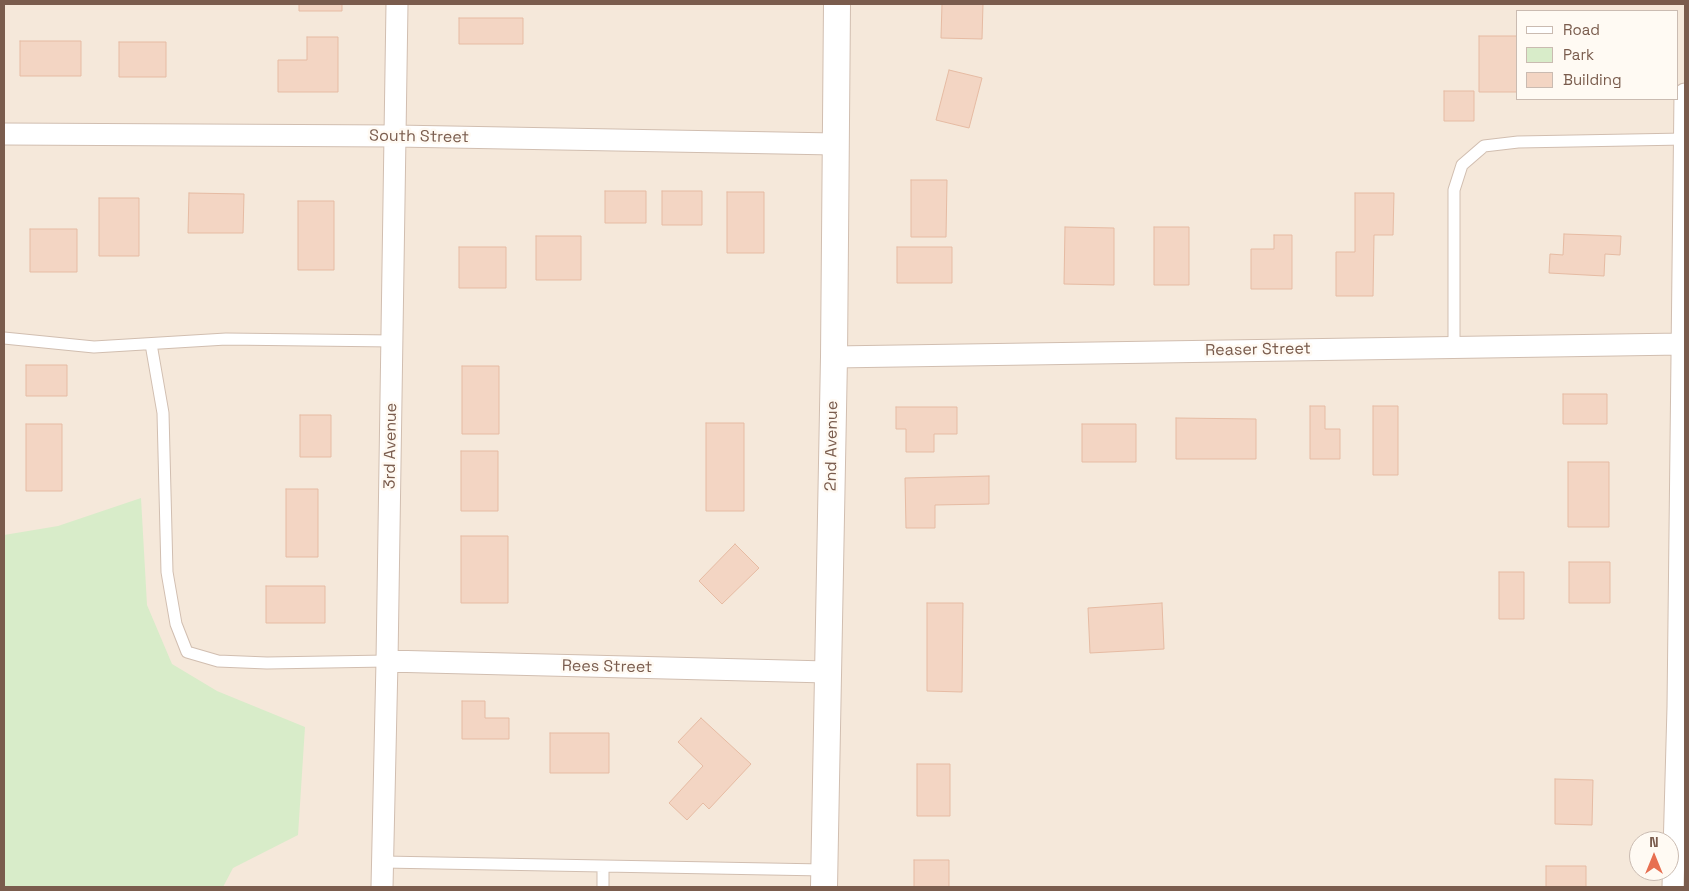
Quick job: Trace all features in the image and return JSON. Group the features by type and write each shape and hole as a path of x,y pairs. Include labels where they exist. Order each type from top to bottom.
{"street":[{"name":"3rd Avenue","path":"382,887 397,4"},
{"name":"2nd Avenue","path":"824,879 834,357 836,4"},
{"path":"1673,887 1682,707 1682,344 1685,94"},
{"name":"South Street","path":"4,134 396,136 835,144"},
{"name":"Reaser Street","path":"834,357 1682,344"},
{"name":"Rees Street","path":"387,661 827,672"}],"lane":[{"path":"1454,347 1454,190 1462,165 1484,146 1492,145 1518,142 1684,139"},
{"path":"4,338 94,347 226,339 392,341"},
{"path":"152,344 163,413 167,572 176,624 187,652 218,661 267,663 387,661"},
{"path":"383,862 603,866 824,879"},
{"path":"603,866 603,887"}],"shaded area":[{"path":"4,4 1685,4 1685,887 4,887"}],"green space":[{"path":"141,498 147,605 172,664 217,691 305,727 298,835 233,868 223,887 4,887 4,535 58,526"}],"building":[{"path":"299,4 342,4 342,11 299,11"},
{"path":"942,4 983,4 982,39 941,38"},
{"path":"459,18 523,18 523,44 459,44"},
{"path":"1479,36 1516,36 1516,92 1479,92"},
{"path":"307,37 338,37 338,92 278,92 278,60 307,60"},
{"path":"20,41 81,41 81,76 20,76"},
{"path":"119,42 166,42 166,77 119,77"},
{"path":"949,70 982,78 969,128 936,120"},
{"path":"1444,91 1474,91 1474,121 1444,121"},
{"path":"911,180 947,180 946,237 911,237"},
{"path":"605,191 646,191 646,223 605,223"},
{"path":"662,191 702,191 702,225 662,225"},
{"path":"727,192 764,192 764,253 727,253"},
{"path":"189,193 244,194 243,233 188,233"},
{"path":"1355,193 1394,193 1393,235 1374,235 1373,296 1336,296 1336,252 1355,252"},
{"path":"99,198 139,198 139,256 99,256"},
{"path":"298,201 334,201 334,270 298,270"},
{"path":"1065,227 1114,228 1114,285 1064,284"},
{"path":"1154,227 1189,227 1189,285 1154,285"},
{"path":"30,229 77,229 77,272 30,272"},
{"path":"1564,234 1621,236 1620,255 1605,254 1604,276 1549,273 1550,254 1563,255"},
{"path":"1274,235 1292,235 1292,289 1251,289 1251,249 1274,249"},
{"path":"536,236 581,236 581,280 536,280"},
{"path":"459,247 506,247 506,288 459,288"},
{"path":"897,247 952,247 952,283 897,283"},
{"path":"26,365 67,365 67,396 26,396"},
{"path":"462,366 499,366 499,434 462,434"},
{"path":"1563,394 1607,394 1607,424 1563,424"},
{"path":"1310,406 1325,406 1325,429 1340,429 1340,459 1310,459"},
{"path":"1373,406 1398,406 1398,475 1373,475"},
{"path":"896,407 957,407 957,434 934,434 934,452 906,452 906,429 896,429"},
{"path":"300,415 331,415 331,457 300,457"},
{"path":"1176,418 1256,419 1256,459 1176,459"},
{"path":"706,423 744,423 744,511 706,511"},
{"path":"26,424 62,424 62,491 26,491"},
{"path":"1082,424 1136,424 1136,462 1082,462"},
{"path":"461,451 498,451 498,511 461,511"},
{"path":"1568,462 1609,462 1609,527 1568,527"},
{"path":"989,476 989,504 935,505 935,528 906,528 905,478"},
{"path":"286,489 318,489 318,557 286,557"},
{"path":"461,536 508,536 508,603 461,603"},
{"path":"735,544 759,568 722,604 699,581"},
{"path":"1569,562 1610,562 1610,603 1569,603"},
{"path":"1499,572 1524,572 1524,619 1499,619"},
{"path":"266,586 325,586 325,623 266,623"},
{"path":"927,603 963,603 962,692 927,691"},
{"path":"1162,603 1164,649 1090,653 1088,608"},
{"path":"462,701 485,701 485,718 509,718 509,739 462,739"},
{"path":"701,718 751,764 709,809 703,803 687,820 669,803 703,766 678,742"},
{"path":"550,733 609,733 609,773 550,773"},
{"path":"917,764 950,764 950,816 917,816"},
{"path":"1555,779 1593,780 1592,825 1555,824"},
{"path":"914,860 949,860 949,887 914,887"},
{"path":"1546,866 1586,866 1586,887 1546,887"}]}
